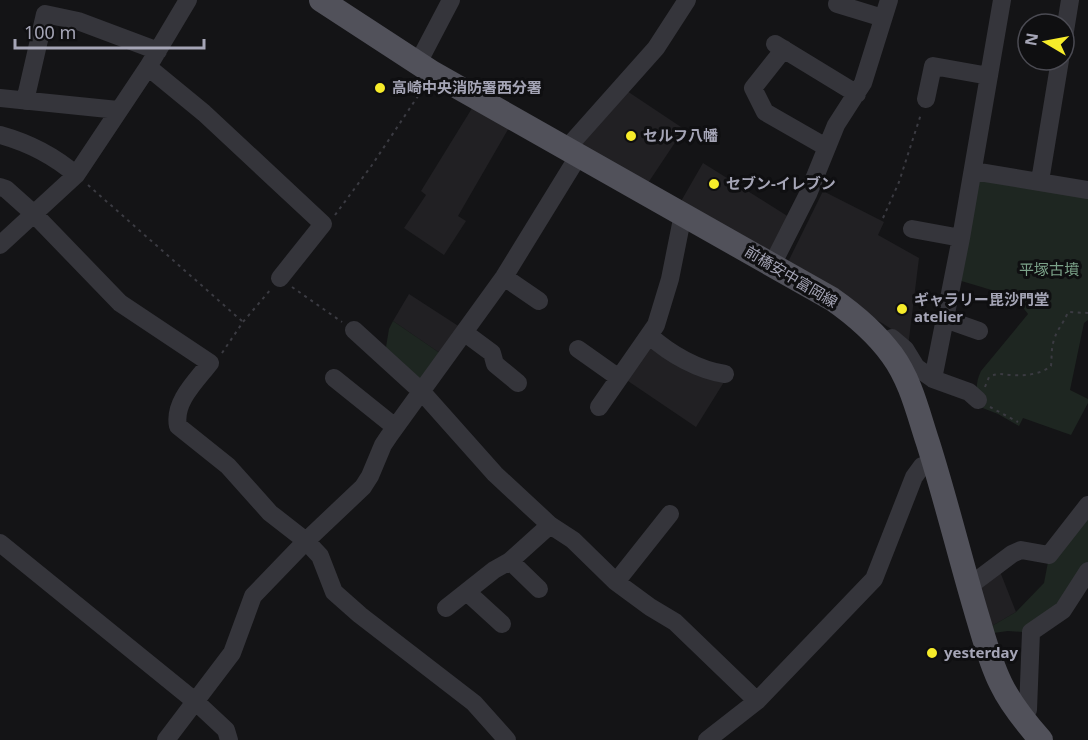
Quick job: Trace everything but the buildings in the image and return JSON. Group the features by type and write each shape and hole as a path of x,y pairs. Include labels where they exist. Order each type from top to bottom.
{"main road":[{"name":"前橋安中富岡線","path":"321,0 425,68 772,265 840,305 863,322 882,342 905,375 934,462 992,663 1002,686 1022,717 1041,740"}],"street":[{"path":"0,245 76,174 148,67 188,0"},
{"path":"425,68 451,0"},
{"path":"166,740 232,653 254,596 306,541 363,487 383,445 395,427 504,277 573,152 656,48 687,0"},
{"path":"772,265 808,194 836,125 866,76 889,0"},
{"path":"933,379 961,238 1002,0"},
{"path":"837,4 883,18"},
{"path":"25,101 45,14 78,21 158,51"},
{"path":"826,147 765,112 753,88 779,46 857,94"},
{"path":"926,99 933,66 989,76"},
{"path":"148,67 204,113 323,224 280,278"},
{"path":"1040,181 1058,72"},
{"path":"0,98 118,111"},
{"path":"0,135 38,148 59,160 76,174"},
{"path":"973,171 1088,190"},
{"path":"0,187 6,189 34,214 120,303 210,363 182,398 178,426 228,466 270,513 306,541 320,556 334,592 360,615 474,703 507,740"},
{"path":"599,406 650,336 661,312 683,214"},
{"path":"912,229 961,238"},
{"path":"504,277 539,301"},
{"path":"945,319 979,331"},
{"path":"354,330 422,392 495,474 550,525 573,540 616,582 675,622 757,701"},
{"path":"465,333 492,353 495,364 518,383"},
{"path":"650,336 664,349 710,372 725,374"},
{"path":"882,342 892,338 904,349 916,367 933,379 969,393 978,400"},
{"path":"578,349 619,378"},
{"path":"334,378 395,427"},
{"path":"707,740 757,701 874,579 914,477 922,466 934,462"},
{"path":"969,587 1012,554 1021,550 1049,555 1088,505"},
{"path":"616,582 670,514"},
{"path":"446,608 494,570 510,561 550,525"},
{"path":"0,543 196,702 226,730 229,740"},
{"path":"510,561 539,589"},
{"path":"1022,717 1028,710 1031,632 1063,610 1088,571"},
{"path":"467,592 502,624"}],"path":[{"path":"323,224 332,219 372,165 425,68"},
{"path":"882,218 899,183 926,99"},
{"path":"76,174 243,322"},
{"path":"210,363 217,360 243,322 280,278 354,330"},
{"path":"1018,422 978,400 991,376 1001,373 1032,375 1051,366 1054,338 1058,329 1063,326 1068,312 1088,313"}],"shaded area":[{"name":"セルフ八幡","path":"624,89 684,129 648,183 577,143"},
{"path":"474,105 510,126 458,216 466,221 444,255 404,228 426,195 421,191"},
{"path":"703,163 789,217 771,250 763,251 680,203"},
{"path":"823,191 884,222 878,235 919,258 908,347 893,330 787,264"},
{"path":"409,294 463,329 444,356 393,321"},
{"path":"652,343 724,382 696,427 625,379"},
{"path":"999,569 1016,612 992,626 980,587"}],"green space":[{"name":"平塚古墳","path":"984,176 1088,194 1088,320 1084,323 1070,390 1088,399 1088,403 1071,435 1023,418 1019,426 980,407 977,389 981,371 1028,314 1015,297 958,280 974,185"},
{"path":"393,321 444,356 420,387 385,353 389,329"},
{"path":"1088,510 1088,567 1059,609 1023,632 993,633 992,626 1016,612 1044,583 1048,562"}],"place":[{"name":"高崎中央消防署西分署","path":"380,88"},
{"name":"セルフ八幡","path":"631,136"},
{"name":"セブン-イレブン","path":"714,184"},
{"name":"ギャラリー毘沙門堂 atelier","path":"902,309"},
{"name":"yesterday","path":"932,653"}]}
